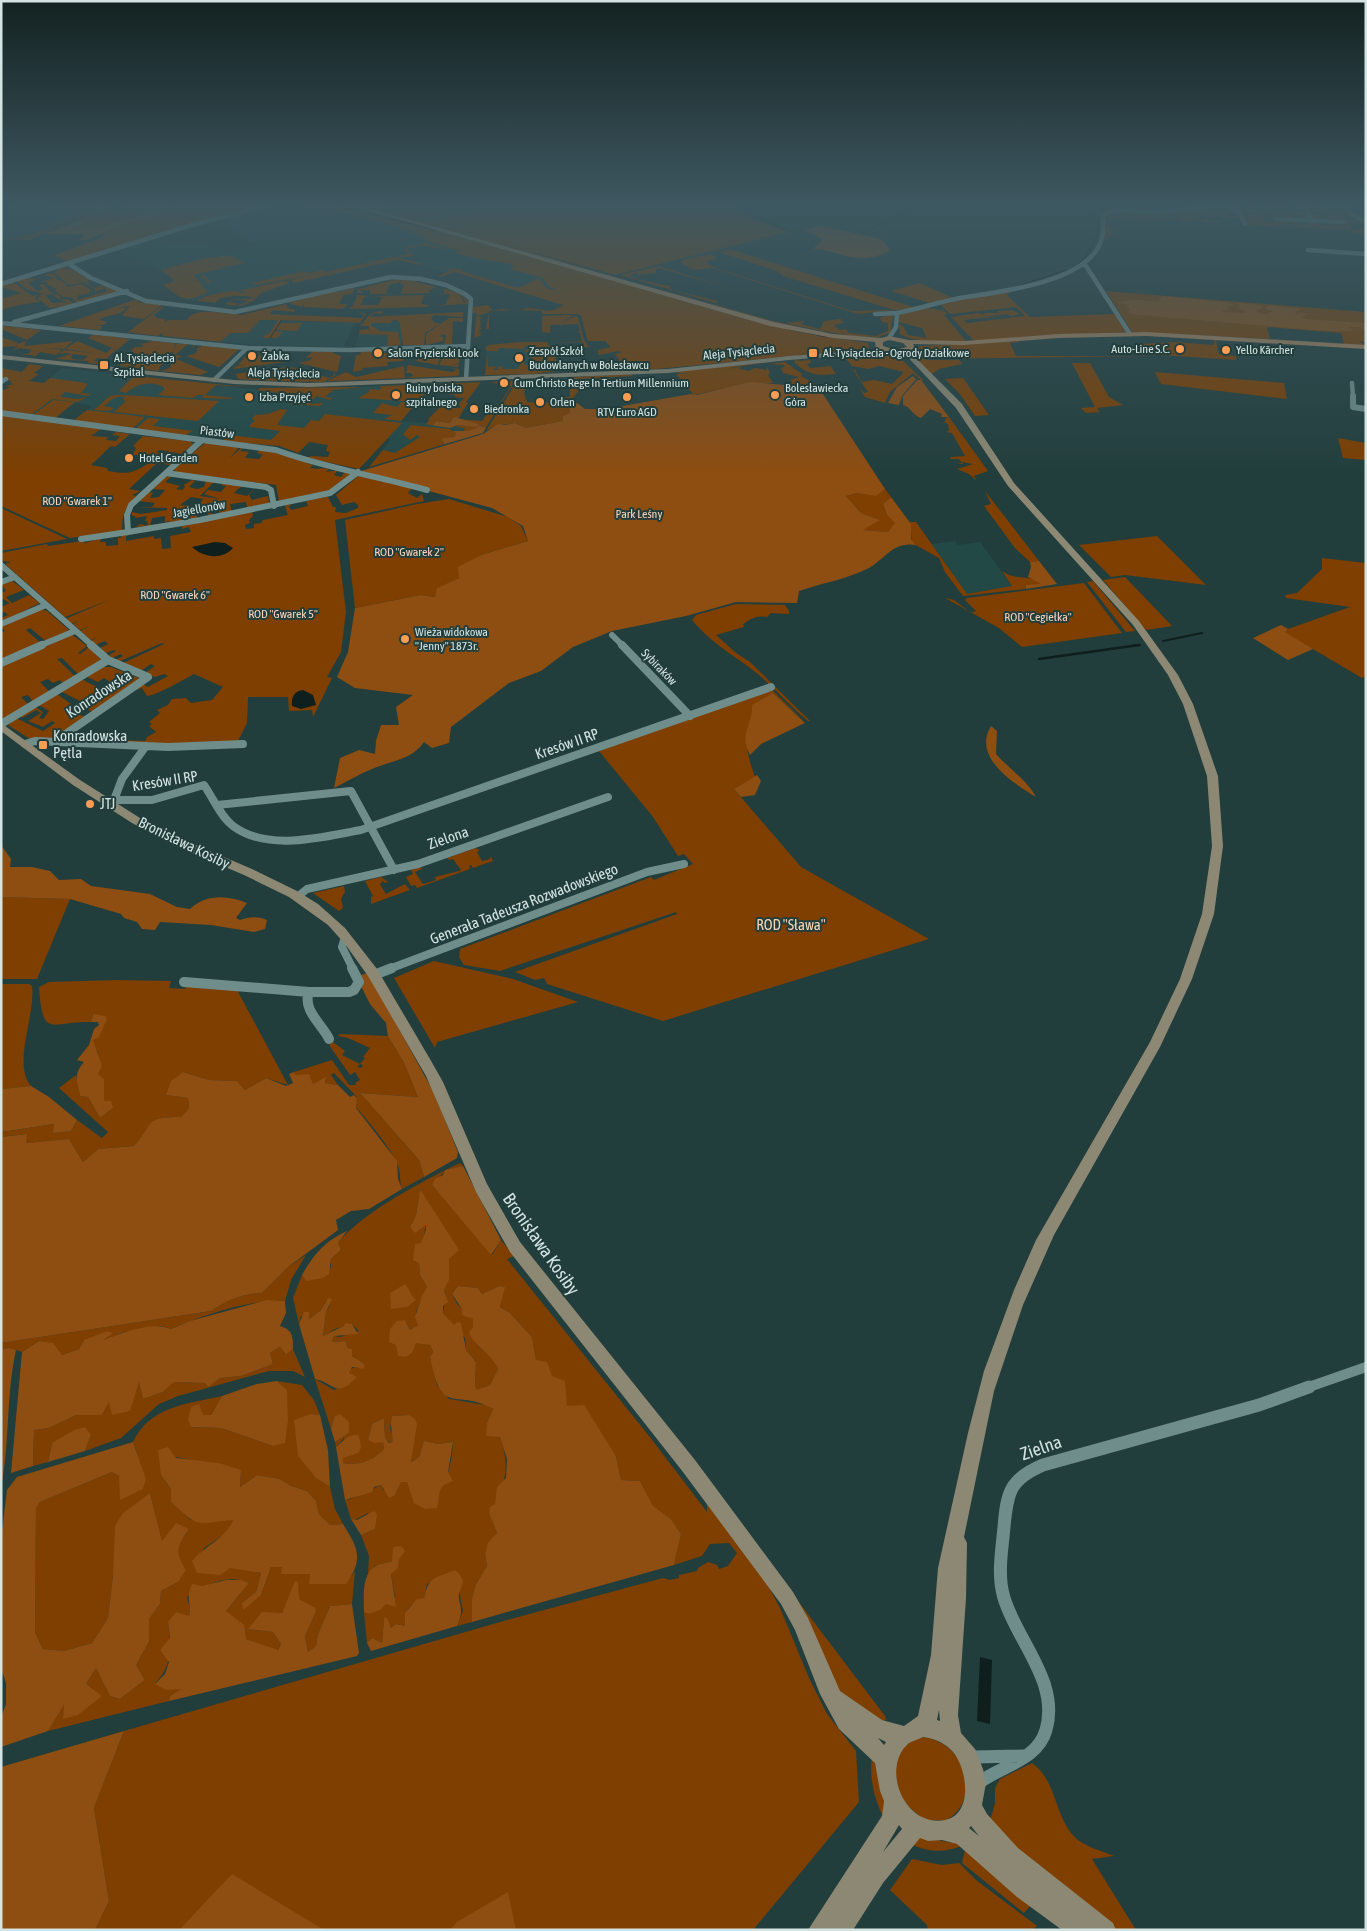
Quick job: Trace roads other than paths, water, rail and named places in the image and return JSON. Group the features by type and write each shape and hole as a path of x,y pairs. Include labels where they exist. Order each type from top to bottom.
{"main road":[{"path":"672,295 768,322 852,338 896,352 906,345"},
{"path":"881,346 889,338 906,345 1130,334 1366,347"}],"street":[{"path":"4,323 116,295"},
{"path":"135,295 149,302 232,312 312,295"},
{"path":"145,295 243,308 257,308"},
{"path":"466,295 471,305 466,376"},
{"path":"875,314 897,313 960,298 987,295"},
{"path":"1105,295 1130,334"},
{"path":"149,302 150,299 159,298"},
{"path":"889,338 896,327 897,313"},
{"path":"4,323 247,348 350,350 468,346"},
{"path":"832,1695 872,1726 891,1734 903,1735 922,1727 927,1721 936,1680 946,1571 995,1363 1021,1291 1050,1228 1141,1072 1170,1017 1191,970 1199,948 1212,894 1216,863 1217,827 1213,788 1205,752 1190,708 1162,656 1122,604 1028,506 992,458 964,412 933,380 906,345 896,327"},
{"name":"Aleja Tysiąclecia","path":"1,357 214,380 309,386 466,376 568,375 671,370 812,356 870,354 881,346"},
{"path":"214,380 247,348"},
{"path":"896,352 933,380"},
{"path":"1352,383 1353,407 1366,409"},
{"name":"Piastów","path":"1,413 276,450 308,462 358,472 427,490"},
{"path":"128,532 128,510 201,441"},
{"name":"Jagiellonów","path":"81,539 274,506 330,493 358,472"},
{"name":"Jagiellonów","path":"166,473 266,487 272,490 274,506"},
{"name":"Konradowska","path":"1,565 108,660 121,667 147,676 147,679 54,742"},
{"path":"1,582 15,577"},
{"path":"1,624 46,605"},
{"path":"1,663 75,631"},
{"name":"Sybiraków","path":"612,635 690,716"},
{"name":"Konradowska","path":"1,725 108,660"},
{"name":"Kresów II RP","path":"112,802 152,800 204,785 227,820 238,830 261,837 306,838 372,826 771,687"},
{"name":"Bronisława Kosiby","path":"1,725 25,744 158,833 297,897 332,922 355,948 374,975 435,1082 473,1172 495,1218 515,1247 750,1547 795,1610 832,1695 846,1722 882,1756 886,1768"},
{"path":"25,744 30,742 146,746 243,744"},
{"path":"112,802 129,769 146,746"},
{"path":"217,805 351,791 372,826 394,870"},
{"name":"Zielona","path":"297,897 307,889 394,870 608,797"},
{"name":"Generała Tadeusza Rozwadowskiego","path":"374,975 647,872 684,864"},
{"path":"184,982 309,992 349,992 358,985 358,977 342,947 345,937"},
{"path":"309,992 306,1000 308,1008 326,1029 329,1039"},
{"name":"Zielna","path":"974,1795 981,1780 995,1774 1023,1756 1040,1742 1046,1731 1049,1705 1042,1680 1007,1608 1001,1584 1006,1504 1012,1484 1020,1475 1043,1465 1259,1405 1366,1367"},
{"path":"952,1737 948,1715 958,1598 959,1521"},
{"path":"922,1727 937,1729 952,1737 967,1755 972,1766 974,1795 980,1821 1023,1867 1106,1930"},
{"path":"903,1735 890,1752 886,1768 889,1790 900,1813 920,1828 928,1831 944,1831 962,1835 1024,1890 1080,1930"},
{"path":"967,1755 975,1757 1023,1756"},
{"path":"944,1831 959,1824 974,1795"},
{"path":"818,1930 888,1826 892,1817 894,1802"},
{"path":"840,1930 876,1876 912,1832 920,1828"}],"waterway":[{"path":"270,338 281,321"},
{"path":"788,329 827,337"},
{"path":"1163,641 1202,633"},
{"path":"1039,659 1136,645"},
{"path":"1130,646 1136,645"}],"place":[{"name":"Auto-Line S.C.","path":"1180,349"},
{"name":"Yello Kärcher","path":"1226,350"},
{"name":"Salon Fryzierski Look","path":"378,353"},
{"name":"Al. Tysiąclecia - Ogrody Działkowe","path":"813,353"},
{"name":"Żabka","path":"252,356"},
{"name":"Zespół Szkół Budowlanych w Bolesławcu","path":"519,358"},
{"name":"Al. Tysiąclecia Szpital","path":"104,365"},
{"name":"Cum Christo Rege In Tertium Millennium","path":"504,383"},
{"name":"Ruiny boiska szpitalnego","path":"396,395"},
{"name":"Bolesławiecka Góra","path":"775,395"},
{"name":"Izba Przyjęć","path":"249,397"},
{"name":"RTV Euro AGD","path":"627,397"},
{"name":"Orlen","path":"540,402"},
{"name":"Biedronka","path":"474,409"},
{"name":"Hotel Garden","path":"129,458"},
{"name":"Wieża widokowa \"Jenny\" 1873r.","path":"405,639"},
{"name":"Konradowska Pętla","path":"43,745"},
{"name":"JTJ","path":"90,804"}],"park label":[{"name":"ROD \"Gwarek 1\"","path":"77,501"},
{"name":"Park Leśny","path":"639,514"},
{"name":"ROD \"Gwarek 2\"","path":"409,552"},
{"name":"ROD \"Gwarek 6\"","path":"175,595"},
{"name":"ROD \"Gwarek 5\"","path":"283,614"},
{"name":"ROD \"Cegiełka\"","path":"1038,617"},
{"name":"ROD \"Sława\"","path":"791,925"}]}
